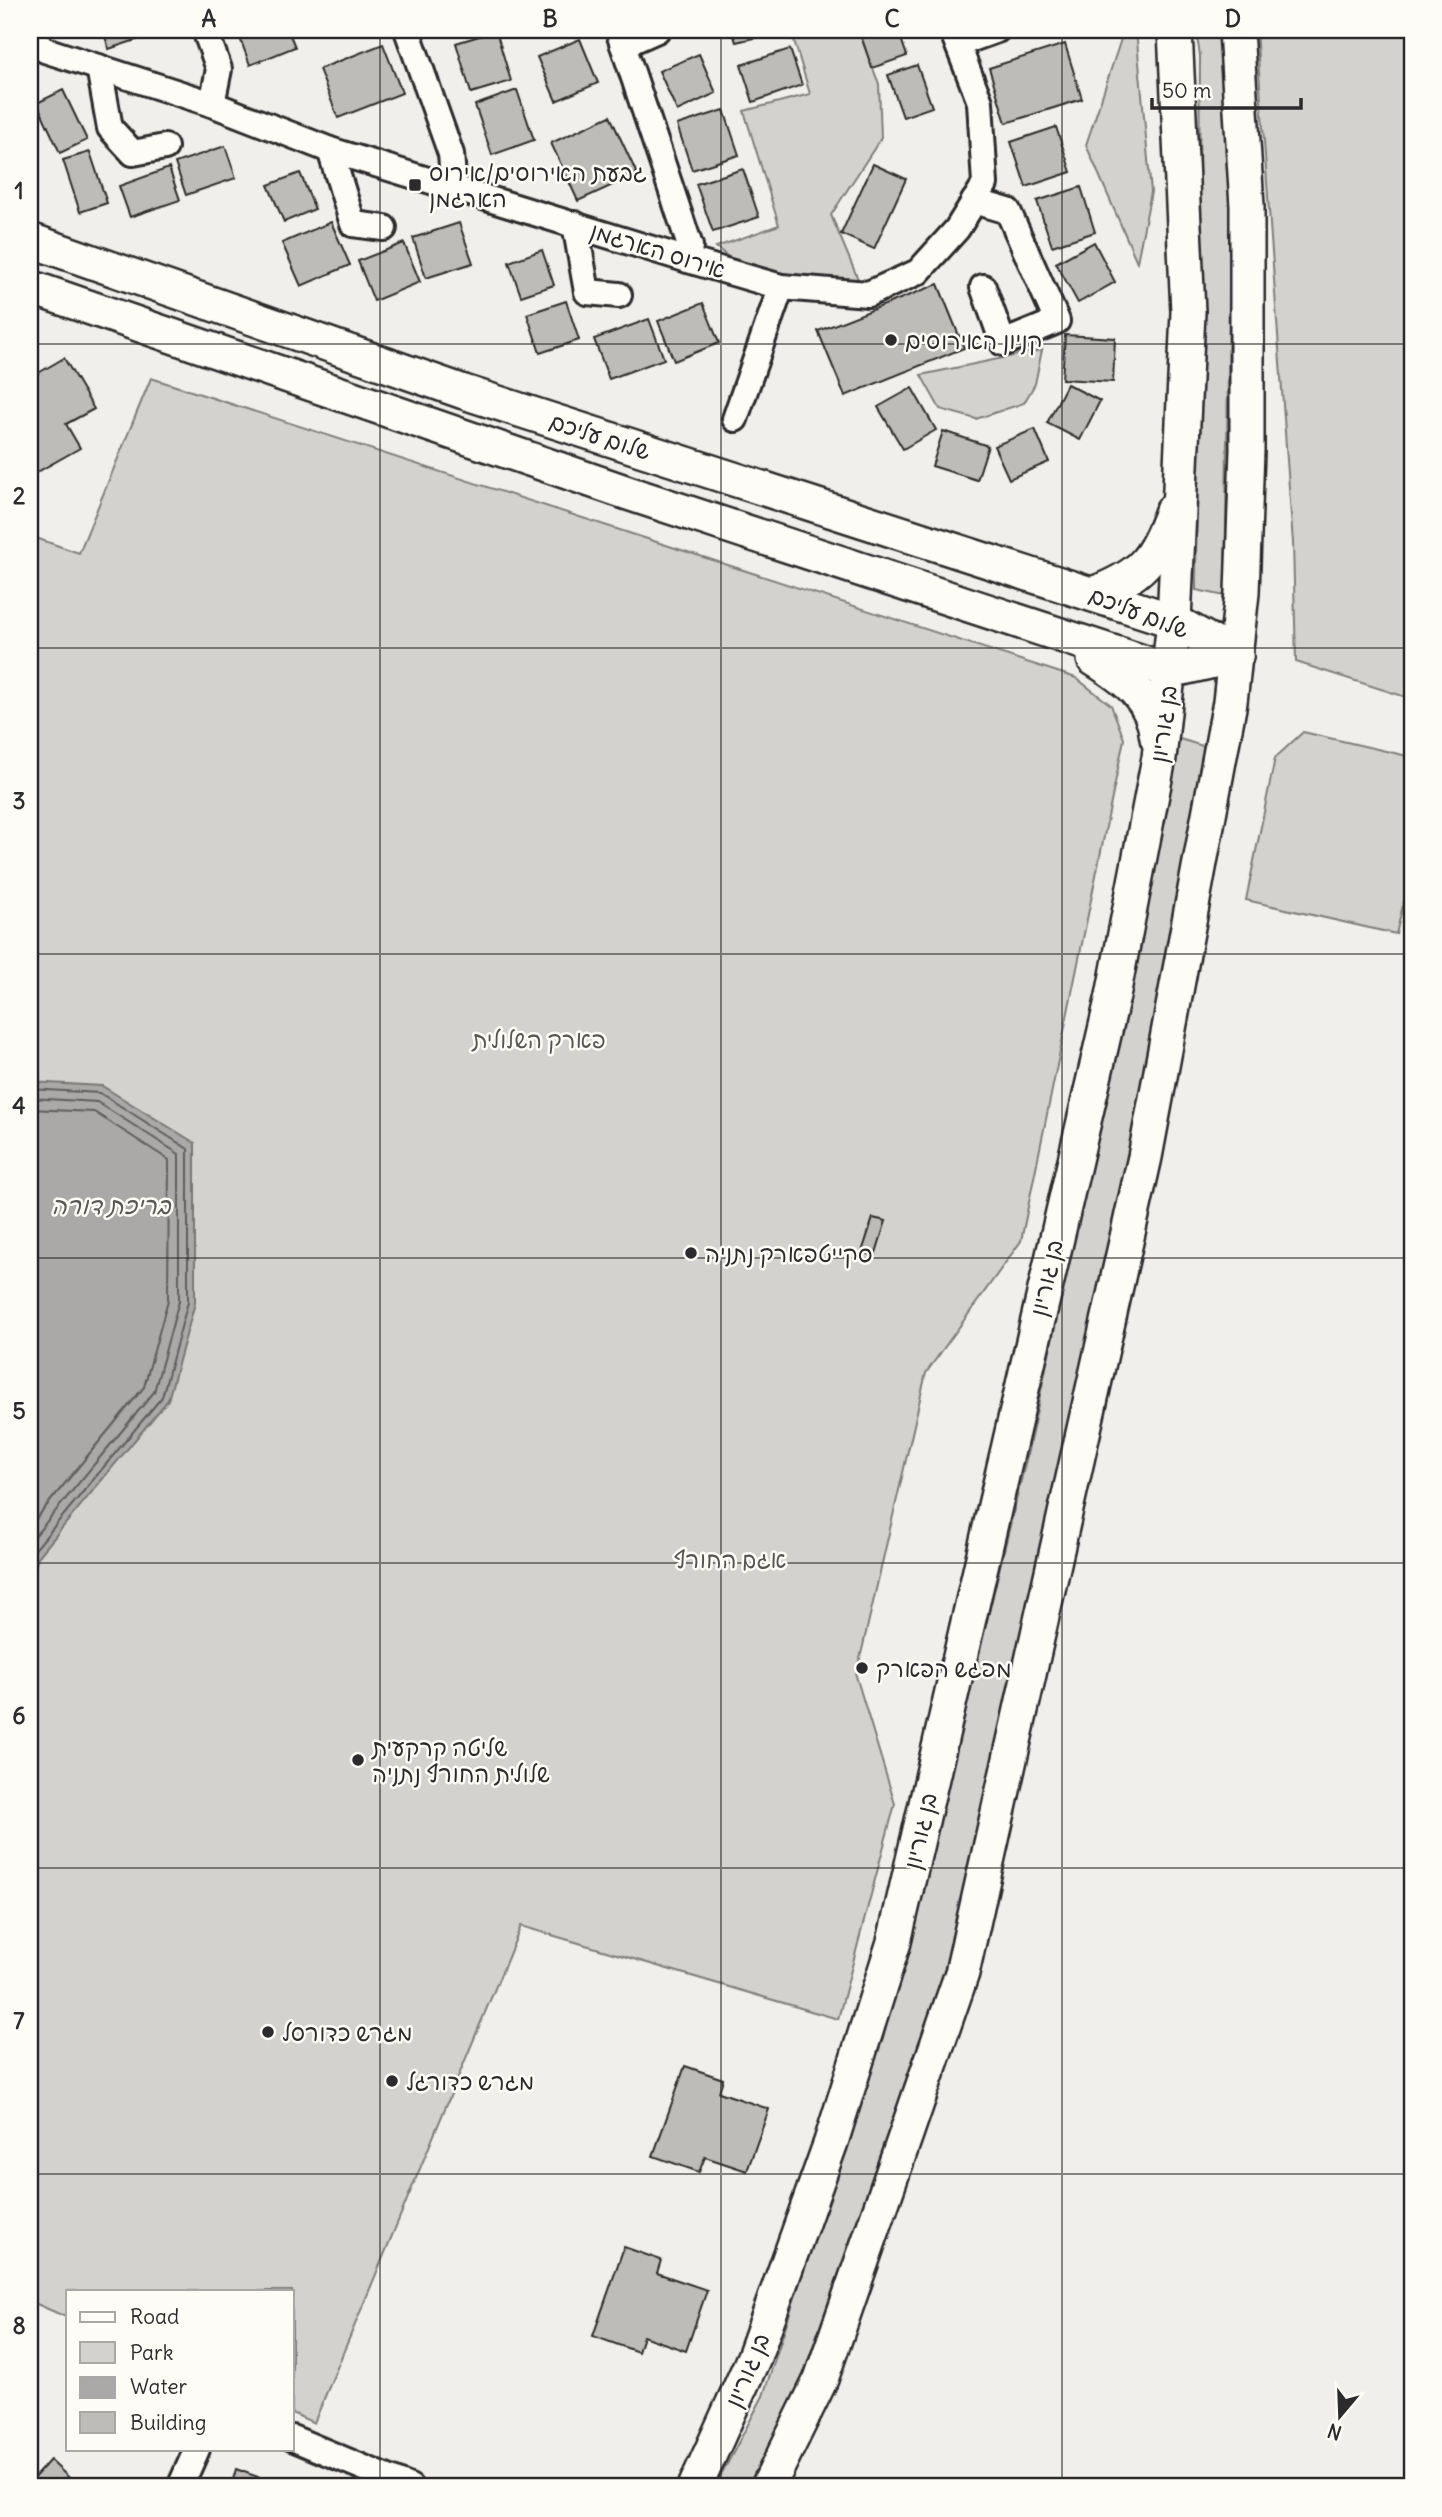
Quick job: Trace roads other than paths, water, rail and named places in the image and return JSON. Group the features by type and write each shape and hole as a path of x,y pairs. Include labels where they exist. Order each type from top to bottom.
{"main road":[{"name":"בן גוריון","path":"695,2487 754,2357 831,2141 894,1942 1113,996 1159,758 1174,621 1188,312 1175,30"},
{"path":"768,2487 821,2379 962,1973 1125,1253 1236,656 1247,437 1247,206 1236,30"},
{"name":"שלום עליכם","path":"30,240 464,392 1174,621 1236,656"},
{"name":"שלום עליכם","path":"30,287 628,493 1170,671 1236,656"},
{"path":"1093,594 1125,582 1144,567 1162,539 1179,493"},
{"path":"1049,632 1132,684 1148,704 1156,732 1159,758"}],"street":[{"path":"205,30 219,69 212,104"},
{"path":"407,30 451,154 454,188"},
{"path":"657,30 621,38 690,246 688,260"},
{"path":"955,37 993,31"},
{"name":"אירוס הארגמן","path":"30,36 45,50 212,104 330,150 781,287 869,294 918,272 957,229 985,184 980,102 955,37"},
{"path":"99,67 110,128 133,153 165,147"},
{"path":"330,150 353,224 384,228"},
{"path":"974,201 1008,211 1057,321 1003,343 983,287"},
{"path":"575,224 587,292 619,295"},
{"path":"735,419 781,287"},
{"path":"294,2439 410,2487"},
{"path":"180,2487 197,2450"}],"water":[{"name":"בריכת דורה","path":"30,1082 102,1086 195,1143 195,1303 168,1400 38,1557 30,1585"}],"place":[{"name":"גבעת האירוסים/אירוס הארגמן","path":"415,185"},
{"name":"קניון האירוסים","path":"891,340"},
{"name":"סקייטפארק נתניה","path":"691,1253"},
{"name":"מפגש הפארק","path":"862,1668"},
{"name":"שליטה קרקעית שלולית החורף נתניה","path":"358,1760"},
{"name":"מגרש כדורסל","path":"268,2032"},
{"name":"מגרש כדורגל","path":"392,2081"}],"park label":[{"name":"פארק השלולית","path":"539,1039"},
{"name":"אגם החורף","path":"730,1559"}]}
